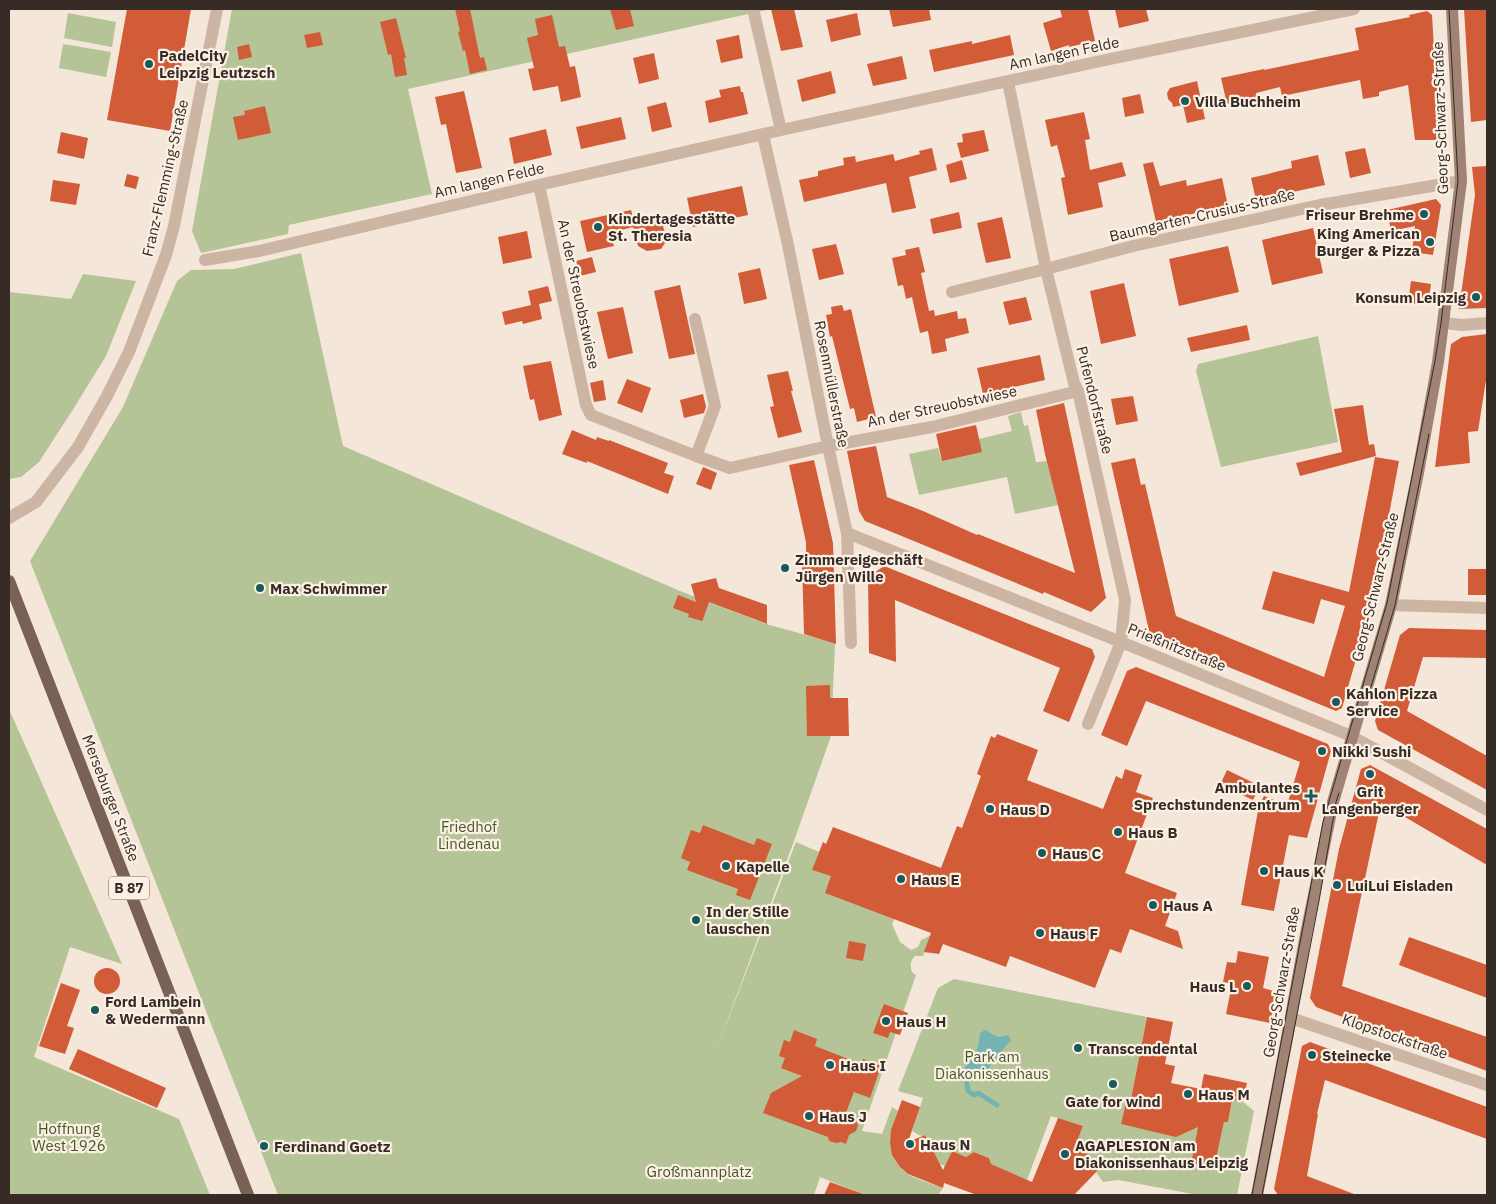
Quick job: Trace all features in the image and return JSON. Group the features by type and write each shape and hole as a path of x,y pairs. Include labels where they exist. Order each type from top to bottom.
{"main road":[{"name":"Merseburger Straße","path":"9,581 248,1195"}],"street":[{"name":"Franz-Flemming-Straße","path":"9,518 36,502 78,447 129,352 166,255 174,226 217,9"},
{"name":"Am langen Felde","path":"205,260 259,251 781,130 1354,9"},
{"name":"Georg-Schwarz-Straße","path":"1257,1195 1330,812 1391,605 1418,473 1444,323 1461,181 1452,9"},
{"path":"754,12 781,130"},
{"name":"Pufendorfstraße","path":"1008,82 1046,269 1074,383 1078,391 1125,600 1121,642 1088,724"},
{"name":"Rosenmüllerstraße","path":"763,135 788,245 847,532 851,642"},
{"name":"Baumgarten-Crusius-Straße","path":"952,292 1133,246 1320,205 1461,181"},
{"name":"An der Streuobstwiese","path":"538,185 586,404 591,415 696,456 730,468 828,446 932,427 1078,391"},
{"path":"695,319 715,406 696,456"},
{"path":"1444,323 1462,325 1487,323"},
{"name":"Prießnitzstraße","path":"847,532 1352,736 1487,810"},
{"path":"1391,605 1487,608"},
{"name":"Klopstockstraße","path":"1291,1018 1487,1085"}],"green space":[{"path":"232,9 771,9 408,89 432,194 289,225 288,234 201,253 192,231"},
{"path":"68,13 116,22 112,47 64,38"},
{"path":"63,44 111,52 106,77 59,68"},
{"name":"Friedhof Lindenau","path":"301,253 343,446 680,591 766,624 835,643 831,736 716,1051 796,842 819,852 813,869 831,876 895,918 892,924 900,942 911,950 918,947 921,940 932,935 923,956 915,956 911,962 912,972 916,975 862,1131 882,1134 892,1107 898,1111 891,1136 893,1154 900,1166 909,1175 943,1188 938,1195 865,1195 820,1177 814,1195 278,1195 30,561 123,407 177,281 191,270 234,269"},
{"path":"83,274 136,281 106,356 72,411 39,462 21,477 9,479 9,292 71,299"},
{"path":"1318,336 1338,442 1221,467 1196,371 1198,364"},
{"path":"1021,412 1024,426 1028,425 1036,462 1047,461 1058,505 1015,514 1007,477 919,495 909,454 938,448 942,461 979,439 1012,431 1008,416"},
{"name":"Hoffnung West 1926","path":"9,709 122,964 70,947 34,1057 179,1119 210,1195 9,1195"},
{"name":"Park am Diakonissenhaus","path":"954,979 1147,1017 1131,1099 1127,1098 1121,1124 1166,1132 1175,1136 1188,1129 1200,1117 1191,1163 1214,1168 1224,1122 1228,1122 1232,1100 1243,1102 1254,1111 1237,1195 1198,1195 1118,1180 1103,1182 1096,1172 1100,1168 1076,1144 1083,1126 1051,1116 1027,1180 991,1164 989,1158 975,1152 966,1157 952,1151 945,1166 925,1158 930,1144 925,1135 921,1136 912,1131 923,1098 898,1091 938,988"}],"water":[{"path":"985,1030 998,1037 1008,1035 1011,1040 992,1062 984,1080 980,1081 974,1077 966,1079 965,1067 978,1048 980,1033"}],"building":[{"name":"PadelCity Leipzig Leutzsch","path":"127,9 191,9 170,131 107,120"},
{"path":"455,9 470,9 480,58 484,57 487,70 470,74 465,50 463,51 458,32 460,31"},
{"path":"610,9 630,9 634,26 616,30"},
{"path":"771,9 794,9 803,47 781,51"},
{"path":"889,9 929,9 931,20 893,27"},
{"path":"1060,9 1088,9 1095,41 1069,47 1069,45 1051,51 1043,23 1062,17"},
{"path":"1115,9 1146,9 1149,21 1119,28"},
{"path":"1464,9 1487,9 1487,120 1471,122"},
{"path":"1427,11 1432,15 1434,49 1436,49 1442,140 1415,140 1408,85 1379,92 1379,96 1363,99 1360,80 1282,96 1280,87 1256,93 1257,97 1227,104 1221,78 1359,50 1355,28 1410,17 1409,15"},
{"path":"857,13 861,35 831,42 826,20"},
{"path":"552,15 559,47 565,46 570,67 575,66 581,97 561,102 558,86 533,91 528,69 534,68 527,38 538,35 535,19"},
{"path":"396,18 406,58 404,58 407,75 395,77 391,54 388,55 380,22"},
{"path":"320,32 323,45 307,48 304,35"},
{"path":"739,35 743,58 721,63 716,40"},
{"path":"1010,35 1014,55 934,72 929,50 972,41 972,44"},
{"path":"249,44 252,57 239,60 237,47"},
{"path":"654,53 659,79 639,84 633,58"},
{"path":"902,56 907,79 873,86 867,64"},
{"path":"831,71 836,93 802,102 797,80"},
{"name":"Villa Buchheim","path":"1197,81 1205,119 1187,123 1183,105 1173,107 1167,93 1170,88"},
{"path":"740,86 748,114 709,123 705,101 721,97 719,90"},
{"path":"464,91 482,168 456,173 446,124 441,125 435,97"},
{"path":"1140,94 1144,113 1125,117 1122,98"},
{"path":"666,102 672,127 652,132 647,107"},
{"path":"265,106 271,133 238,140 233,117 245,115 244,111"},
{"path":"1084,112 1090,139 1085,140 1090,170 1122,162 1126,176 1098,183 1103,207 1068,215 1061,178 1065,177 1057,145 1051,147 1045,120"},
{"path":"621,117 626,139 581,149 576,127"},
{"path":"546,129 552,155 514,164 509,138"},
{"path":"984,130 989,151 961,158 957,143 963,142 962,134"},
{"path":"61,132 88,138 84,159 57,153"},
{"path":"932,148 937,170 909,177 916,208 892,213 886,183 804,202 799,180 818,176 818,171 844,165 843,158 855,156 856,162 893,154 895,161 920,154 919,151"},
{"path":"1365,148 1371,173 1350,178 1345,152"},
{"path":"1318,155 1325,185 1256,200 1251,178 1292,168 1291,161"},
{"path":"962,160 967,179 950,183 946,165"},
{"path":"1153,162 1160,186 1186,180 1187,186 1222,178 1228,206 1156,222 1143,164"},
{"path":"1487,166 1487,308 1459,309 1475,195 1472,167"},
{"path":"127,174 139,177 136,189 124,186"},
{"path":"53,180 80,184 76,205 50,201"},
{"path":"742,186 748,215 693,227 687,198"},
{"path":"1436,199 1441,205 1433,255 1412,252 1415,226 1391,231 1387,210"},
{"path":"631,210 635,225 654,220 663,226 667,240 661,249 647,251 638,246 633,227 610,233 614,246 587,252 580,221"},
{"path":"959,212 962,228 933,234 930,219"},
{"path":"1002,217 1011,258 986,263 977,223"},
{"path":"1313,228 1323,273 1272,285 1262,240"},
{"path":"527,231 532,258 503,264 498,237"},
{"path":"836,244 844,274 819,280 812,249"},
{"path":"1228,246 1239,292 1179,306 1169,259"},
{"path":"919,247 925,272 921,273 929,311 934,310 935,316 957,311 958,319 966,318 969,333 945,339 947,351 932,354 928,331 920,333 912,297 906,299 903,285 898,286 892,258 906,255 905,250"},
{"path":"592,257 596,272 580,276 576,261"},
{"path":"760,268 767,299 744,304 738,273"},
{"path":"1411,281 1431,284 1428,305 1408,303"},
{"path":"1124,283 1136,336 1101,344 1090,291"},
{"path":"680,285 695,354 669,359 654,291"},
{"path":"548,286 552,301 539,304 542,319 523,324 522,321 505,325 502,312 531,305 528,291"},
{"path":"1026,297 1032,320 1009,325 1003,302"},
{"path":"842,305 844,311 851,309 876,417 857,422 854,408 850,409 832,336 830,337 826,315 832,314 831,307"},
{"path":"623,307 633,353 608,359 597,312"},
{"path":"1247,325 1250,340 1191,352 1187,338"},
{"path":"1487,334 1487,374 1478,431 1468,432 1470,463 1435,467 1451,344 1462,337"},
{"path":"1040,355 1045,380 983,394 977,368"},
{"path":"551,361 562,415 539,421 534,399 530,400 523,366"},
{"path":"788,371 793,391 791,391 802,432 778,438 770,407 774,406 767,375"},
{"path":"627,379 651,388 642,413 617,403"},
{"path":"603,380 606,400 594,402 590,383"},
{"path":"703,394 706,407 704,413 684,418 680,400"},
{"path":"1133,396 1138,421 1116,425 1111,399"},
{"path":"1064,403 1106,598 1091,612 865,521 859,511 847,451 876,446 887,497 1075,573 1036,410"},
{"path":"1363,405 1369,445 1374,444 1376,456 1300,476 1296,463 1342,452 1334,409"},
{"path":"976,425 982,452 942,461 936,434"},
{"path":"572,430 596,440 597,437 609,440 668,463 664,473 674,476 668,494 587,461 587,463 562,454"},
{"path":"1375,457 1399,461 1373,600 1342,708 1336,711 1150,635 1111,463 1135,458 1141,485 1145,484 1176,616 1324,677 1345,606 1321,599 1314,624 1262,609 1273,571 1349,592"},
{"path":"814,460 833,543 836,644 804,634 802,560 806,559 806,542 789,465"},
{"path":"703,467 717,473 711,490 696,484"},
{"path":"884,566 1092,649 1095,657 1069,722 1043,711 1060,668 895,600 896,662 869,653 868,577"},
{"path":"1468,569 1487,569 1487,595 1468,595"},
{"path":"716,578 719,588 767,605 767,624 709,602 702,622 688,617 689,614 673,608 678,595 696,602 691,584"},
{"path":"1409,628 1487,630 1487,658 1423,657 1407,711 1487,756 1487,790 1378,730 1375,721 1400,635"},
{"path":"1136,667 1328,744 1331,751 1307,838 1289,835 1274,911 1241,905 1259,805 1264,796 1287,805 1300,762 1146,701 1127,746 1101,735 1127,671"},
{"path":"830,685 830,698 848,698 849,736 807,736 806,686"},
{"path":"997,734 1038,750 1027,780 1103,809 1116,776 1122,779 1125,769 1142,775 1136,792 1153,798 1125,873 1177,893 1165,926 1178,931 1183,949 1130,929 1121,953 1110,949 1095,988 1010,956 1006,967 943,944 939,954 924,952 931,933 825,893 831,876 812,870 823,842 826,844 833,827 941,868 957,826 962,828 981,776 977,774 991,736 995,738"},
{"path":"1370,765 1487,829 1487,865 1381,803 1342,986 1487,1037 1487,1071 1316,1007 1310,998 1339,849 1361,769"},
{"path":"1227,770 1260,786 1253,800 1220,785"},
{"name":"Kapelle","path":"703,825 754,845 757,838 772,844 750,900 736,895 738,889 687,870 690,862 681,858 691,830 700,833"},
{"path":"1409,937 1487,965 1487,998 1399,965"},
{"path":"849,941 866,944 863,961 846,958"},
{"name":"Haus L","path":"1238,951 1269,957 1263,988 1277,992 1270,1023 1226,1014 1232,984 1223,982 1227,962 1236,963"},
{"path":"107,968 116,972 120,981 116,990 107,994 98,990 94,981 98,972"},
{"path":"61,983 80,990 67,1026 74,1028 65,1054 39,1046"},
{"name":"Haus H","path":"884,1004 908,1013 900,1035 890,1032 888,1038 873,1033"},
{"name":"Haus M","path":"1147,1017 1173,1022 1165,1064 1175,1066 1171,1083 1201,1089 1204,1074 1247,1083 1243,1102 1232,1100 1228,1122 1224,1122 1214,1168 1191,1163 1198,1127 1176,1137 1121,1124 1127,1098 1131,1099"},
{"path":"794,1030 817,1039 815,1046 861,1064 863,1059 881,1066 870,1098 854,1092 845,1115 855,1119 858,1125 856,1131 849,1135 846,1144 829,1141 828,1137 763,1113 771,1093 802,1076 781,1068 785,1058 779,1056 784,1040 790,1042"},
{"path":"1310,1042 1487,1107 1487,1139 1325,1080 1317,1114 1307,1176 1354,1195 1278,1195 1274,1189 1302,1046"},
{"path":"78,1049 166,1088 157,1108 69,1069"},
{"name":"AGAPLESION am Diakonissenhaus Leipzig","path":"902,1100 920,1107 908,1142 925,1135 943,1170 952,1151 966,1157 974,1152 989,1158 991,1164 1032,1182 1058,1118 1083,1126 1076,1144 1101,1167 1074,1195 977,1195 944,1183 943,1188 908,1174 900,1167 892,1155 890,1143 891,1130"},
{"path":"830,1182 863,1194 863,1195 824,1195"}],"waterway":[{"path":"966,1079 968,1091 974,1095 978,1093 997,1105"}],"tram line":[{"path":"1252,1195 1323,822 1387,603 1435,361 1458,181 1449,9"},
{"path":"1368,697 1395,605 1429,434"},
{"path":"1262,1195 1339,793"}],"place":[{"name":"PadelCity Leipzig Leutzsch","path":"149,64"},
{"name":"Villa Buchheim","path":"1185,101"},
{"name":"Friseur Brehme","path":"1424,214"},
{"name":"Kindertagesstätte St. Theresia","path":"598,227"},
{"name":"King American Burger & Pizza","path":"1430,242"},
{"name":"Konsum Leipzig","path":"1476,297"},
{"name":"Zimmereigeschäft Jürgen Wille","path":"785,568"},
{"name":"Max Schwimmer","path":"260,588"},
{"name":"Kahlon Pizza Service","path":"1336,702"},
{"name":"Nikki Sushi","path":"1322,751"},
{"name":"Grit Langenberger","path":"1370,774"},
{"name":"Ambulantes Sprechstundenzentrum","path":"1311,796"},
{"name":"Haus D","path":"990,809"},
{"name":"Haus B","path":"1118,832"},
{"name":"Haus C","path":"1042,853"},
{"name":"Kapelle","path":"726,866"},
{"name":"Haus K","path":"1264,871"},
{"name":"Haus E","path":"901,879"},
{"name":"LuiLui Eisladen","path":"1337,885"},
{"name":"Haus A","path":"1153,905"},
{"name":"In der Stille lauschen","path":"696,920"},
{"name":"Haus F","path":"1040,933"},
{"name":"Haus L","path":"1247,986"},
{"name":"Ford Lambein & Wedermann","path":"95,1010"},
{"name":"Haus H","path":"886,1021"},
{"name":"Transcendental","path":"1078,1048"},
{"name":"Steinecke","path":"1312,1055"},
{"name":"Haus I","path":"830,1065"},
{"name":"Gate for wind","path":"1113,1084"},
{"name":"Haus M","path":"1188,1094"},
{"name":"Haus J","path":"809,1116"},
{"name":"Haus N","path":"910,1144"},
{"name":"Ferdinand Goetz","path":"264,1146"},
{"name":"AGAPLESION am Diakonissenhaus Leipzig","path":"1065,1154"}],"park label":[{"name":"Großmannplatz","path":"699,1171"}]}
